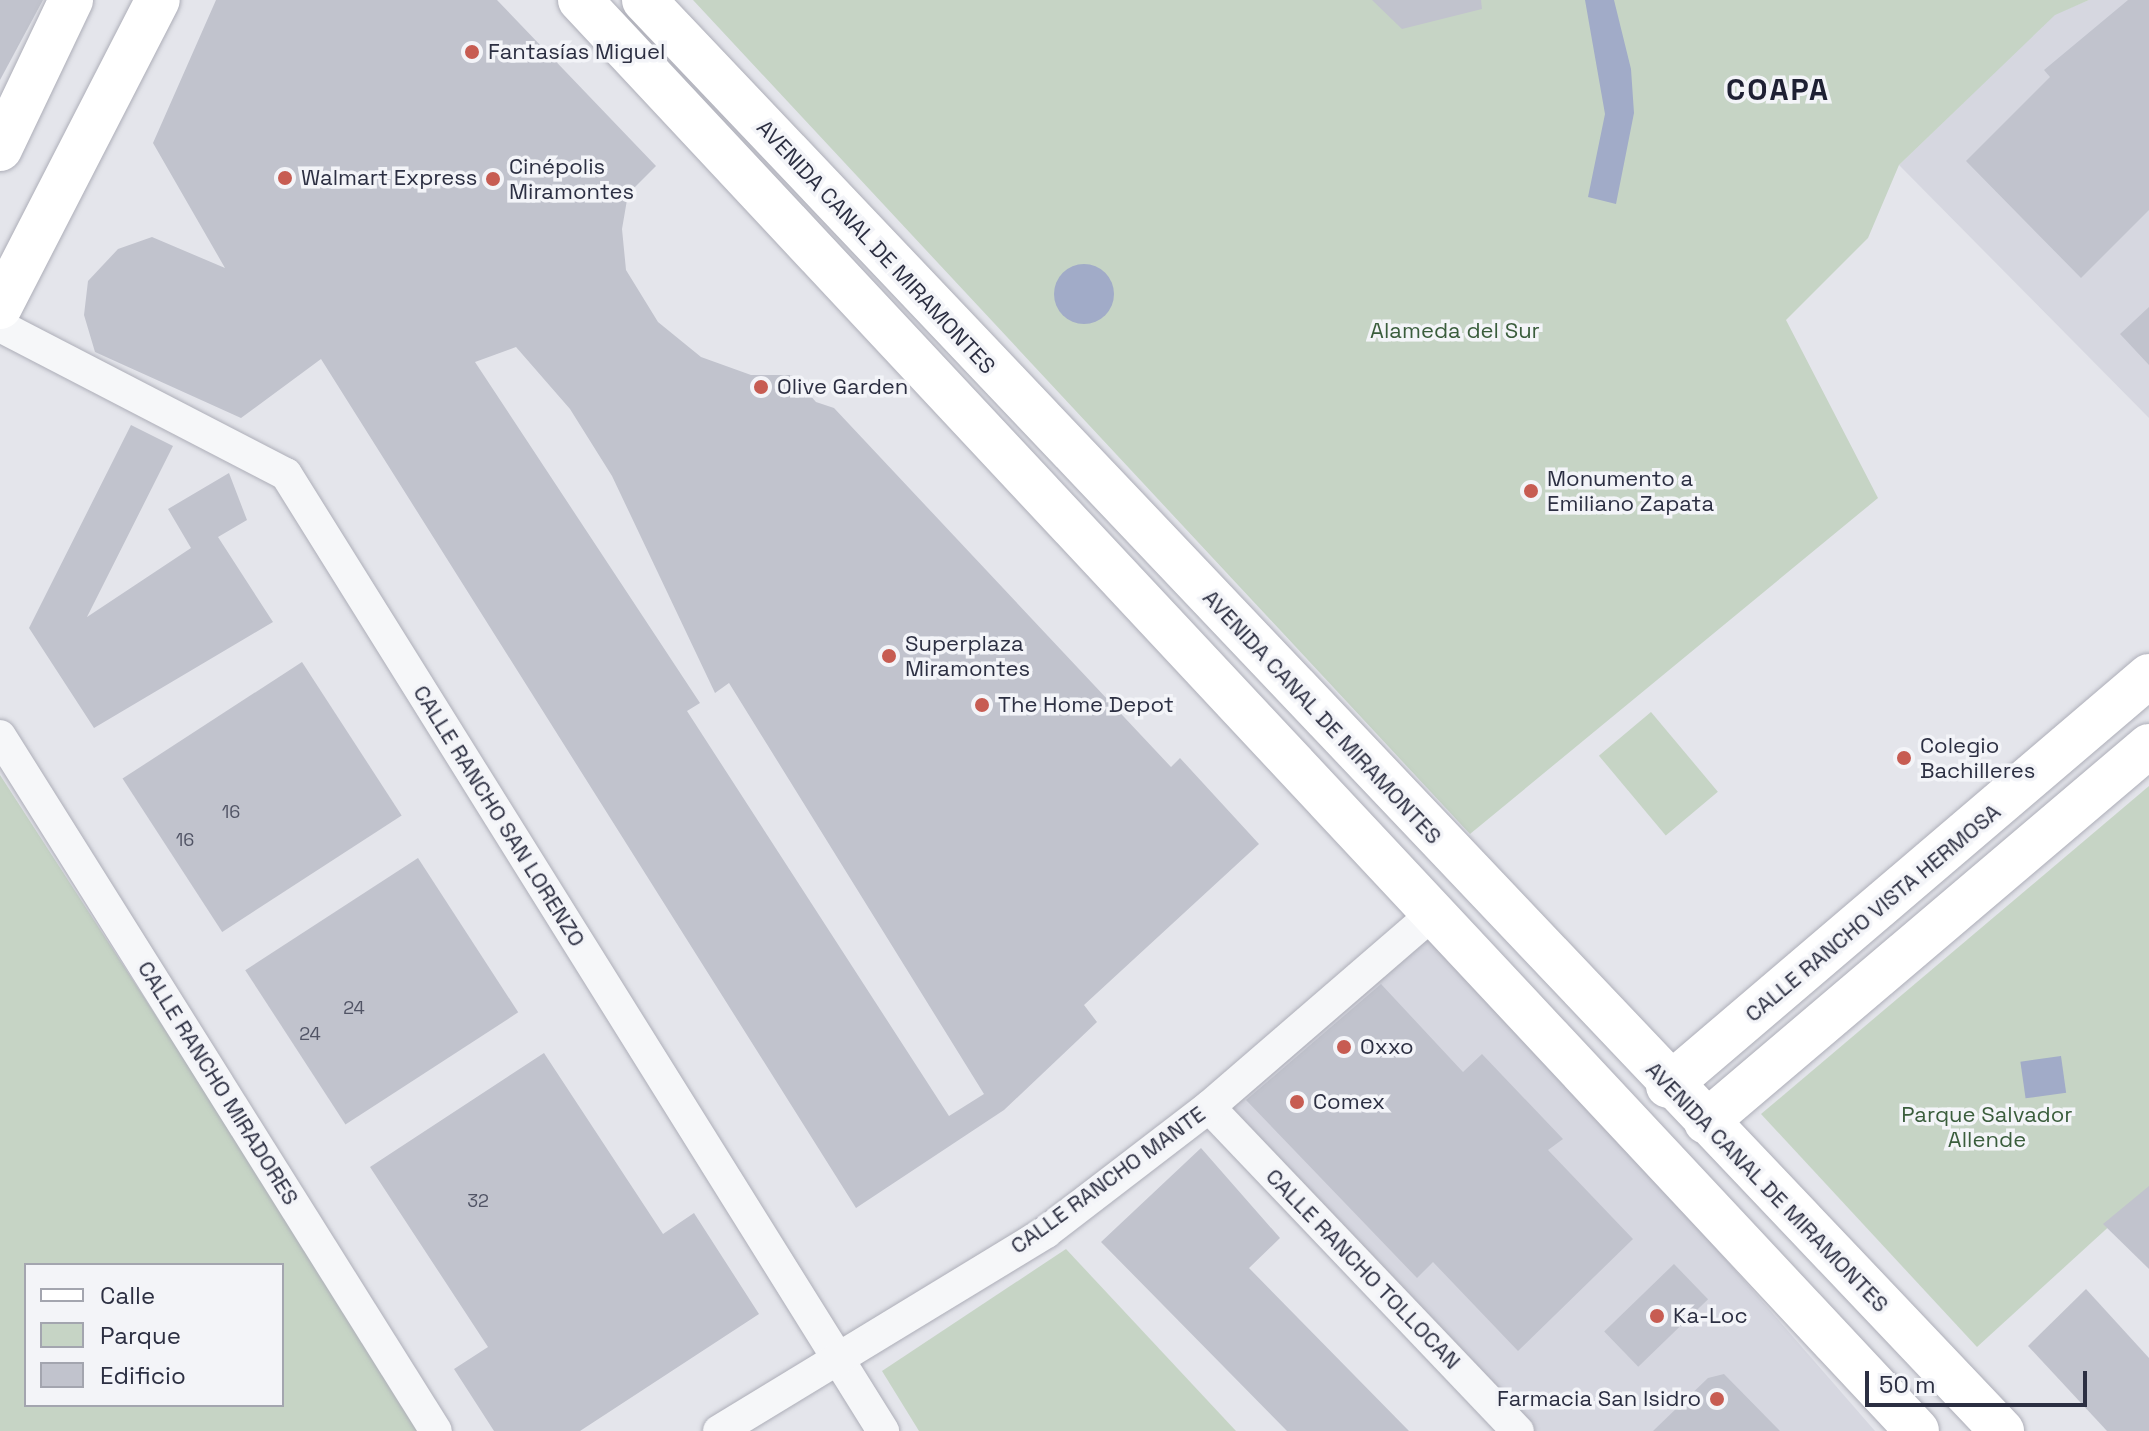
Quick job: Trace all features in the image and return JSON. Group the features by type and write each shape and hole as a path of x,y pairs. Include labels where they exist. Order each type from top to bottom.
{"main road":[{"path":"0,149 71,0"},
{"path":"0,307 158,0"},
{"path":"580,0 1429,917 1917,1431"},
{"name":"AVENIDA CANAL DE MIRAMONTES","path":"644,0 1668,1086 2002,1431"},
{"name":"CALLE RANCHO VISTA HERMOSA","path":"1668,1086 2149,676"},
{"path":"1706,1122 2149,746"}],"street":[{"name":"CALLE RANCHO SAN LORENZO","path":"0,326 286,474 883,1431"},
{"name":"CALLE RANCHO MIRADORES","path":"0,736 436,1431"},
{"name":"CALLE RANCHO MANTE","path":"719,1431 1046,1232 1209,1107 1429,917"},
{"name":"CALLE RANCHO TOLLOCAN","path":"1209,1107 1518,1431"}],"shaded area":[{"path":"2089,0 2149,0 2149,418 1899,165 2055,14"},
{"path":"1428,917 1875,1431 1515,1431 1214,1099"}],"green space":[{"name":"Alameda del Sur","path":"693,0 2089,0 2055,15 1899,165 1868,238 1786,320 1878,498 1470,834"},
{"path":"1651,712 1718,792 1666,835 1599,756"},
{"path":"0,775 425,1431 0,1431"},
{"name":"Parque Salvador Allende","path":"2149,786 2149,1190 1977,1347 1761,1114"},
{"path":"1066,1249 1236,1431 919,1431 882,1371"}],"water":[{"path":"1585,0 1614,0 1631,69 1634,113 1616,204 1588,197 1605,114"},
{"path":"1084,264 1095,266 1105,273 1112,283 1112,305 1105,315 1095,322 1084,324 1073,322 1063,315 1056,305 1054,294 1056,283 1063,273 1073,266"},
{"path":"2061,1056 2066,1093 2026,1098 2020,1062"}],"building":[{"path":"0,0 43,0 0,80"},
{"path":"216,0 497,0 656,166 628,194 622,229 626,270 658,322 701,357 751,375 792,375 816,402 834,408 1171,767 1180,758 1259,844 1084,1005 1097,1022 1004,1110 856,1208 321,359 241,418 95,352 84,315 88,281 118,249 152,237 225,268 153,143","holes":["516,347 570,409 612,476 715,693 729,683 984,1094 949,1116 687,711 700,703 475,362"]},
{"path":"1372,0 1481,0 1482,9 1402,29"},
{"path":"2128,0 2149,0 2149,210 2081,278 1966,161 2050,77 2044,70"},
{"path":"2149,307 2149,365 2120,334"},
{"path":"131,425 173,446 87,617 191,548 168,509 229,473 247,520 218,537 273,622 94,728 29,628"},
{"path":"302,662 402,815 222,932 123,779"},
{"path":"418,858 518,1012 345,1125 245,970"},
{"path":"1381,984 1463,1072 1482,1054 1563,1139 1548,1150 1633,1239 1518,1351 1433,1262 1417,1278 1246,1100"},
{"path":"544,1053 663,1234 694,1213 759,1314 580,1431 494,1431 454,1369 488,1347 370,1167"},
{"path":"1201,1148 1280,1238 1249,1268 1409,1431 1287,1431 1101,1242"},
{"path":"2149,1186 2149,1269 2103,1224"},
{"name":"Ka-Loc","path":"1674,1264 1708,1299 1638,1367 1604,1331"},
{"path":"2086,1289 2149,1358 2149,1431 2107,1431 2028,1346"},
{"name":"Farmacia San Isidro","path":"1724,1374 1780,1431 1653,1431 1708,1378"}],"place":[{"name":"Fantasías Miguel","path":"472,52"},
{"name":"Walmart Express","path":"285,178"},
{"name":"Cinépolis Miramontes","path":"493,179"},
{"name":"Olive Garden","path":"761,387"},
{"name":"Monumento a Emiliano Zapata","path":"1531,491"},
{"name":"Superplaza Miramontes","path":"889,656"},
{"name":"The Home Depot","path":"982,705"},
{"name":"Colegio Bachilleres","path":"1904,758"},
{"name":"Oxxo","path":"1344,1047"},
{"name":"Comex","path":"1297,1102"},
{"name":"Ka-Loc","path":"1657,1316"},
{"name":"Farmacia San Isidro","path":"1717,1399"}],"district":[{"name":"COAPA","path":"1778,90"}]}
